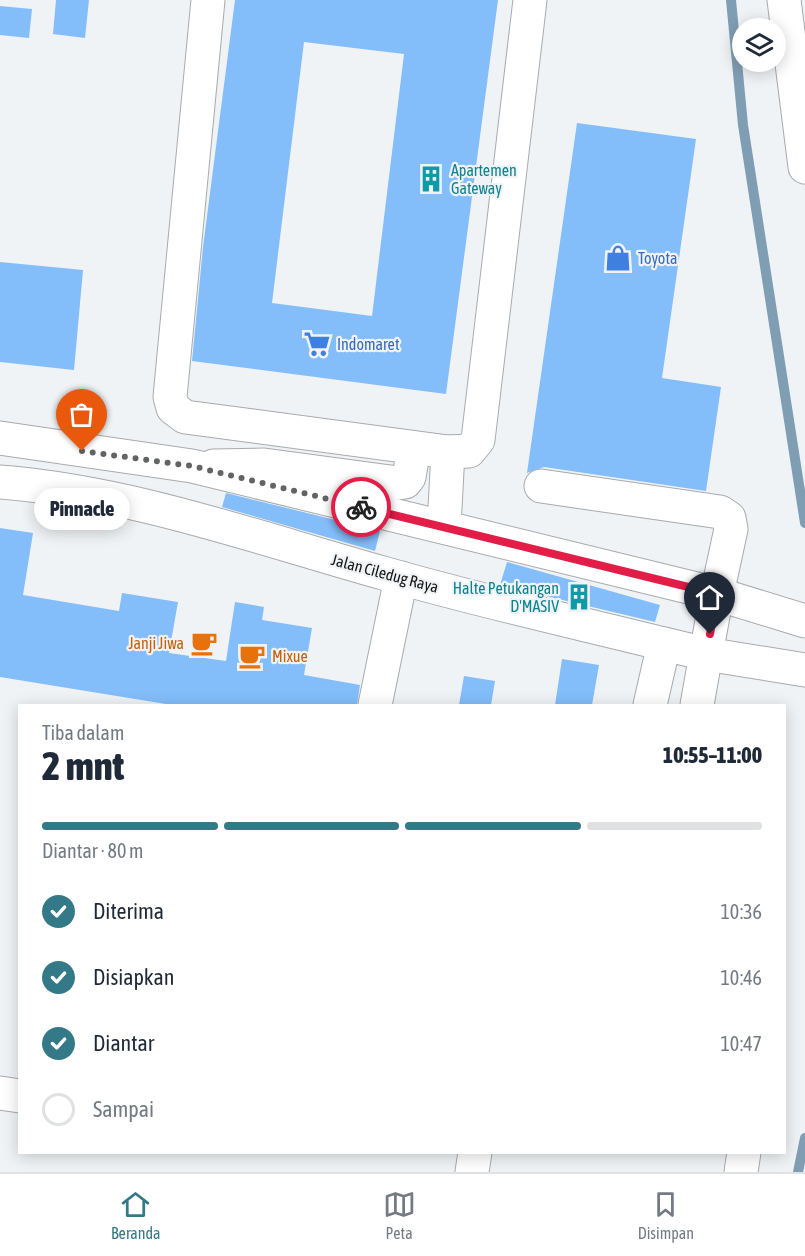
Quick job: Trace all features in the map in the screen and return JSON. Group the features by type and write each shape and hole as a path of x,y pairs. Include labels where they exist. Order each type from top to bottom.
{"main road":[{"path":"208,0 170,397 173,408 184,417 448,452 469,451 478,440 530,0"},
{"path":"784,0 805,167"},
{"path":"0,438 192,466 717,594 805,621"},
{"path":"192,466 264,465 398,483 405,482 409,477 414,448"},
{"path":"444,527 448,452"},
{"path":"0,470 50,486"},
{"name":"Jalan Ciledug Raya","path":"0,483 50,486 195,520 401,578 664,644 706,654 805,670"},
{"path":"541,486 720,512 729,518 731,529 697,704"},
{"path":"375,704 401,578"},
{"path":"650,704 664,644"},
{"path":"0,1093 18,1096"},
{"path":"472,1172 475,1154"},
{"path":"741,1172 744,1154"}],"building":[{"path":"56,0 89,0 85,38 53,34"},
{"name":"Apartemen Gateway","path":"235,0 498,0 446,394 192,361 203,247","holes":["304,42 404,54 372,316 272,303"]},
{"path":"0,6 32,9 29,38 0,35"},
{"name":"Toyota","path":"577,123 696,139 662,378 721,387 706,491 544,467 527,473"},
{"path":"0,262 83,270 74,370 0,362"},
{"path":"226,493 380,531 375,551 222,507"},
{"path":"0,528 33,533 23,595 119,611 122,593 178,602 169,653 226,661 235,602 264,607 262,620 312,628 304,675 360,685 357,704 166,704 0,677"},
{"name":"Halte Petukangan D'MASIV","path":"507,562 660,605 655,622 500,585"},
{"path":"562,659 599,665 592,704 555,704"},
{"path":"464,676 495,681 491,704 459,704"}],"waterway":[{"path":"731,0 743,125 805,523"},
{"path":"798,1172 805,1138"}],"way so far":[{"path":"82,451 192,466 361,507"}],"place":[{"name":"Apartemen Gateway","path":"431,179"},
{"name":"Toyota","path":"618,258"},
{"name":"Indomaret","path":"317,344"},
{"name":"Pinnacle","path":"82,451"},
{"name":"Halte Petukangan D'MASIV","path":"579,597"},
{"name":"Janji Jiwa","path":"204,643"},
{"name":"Mixue","path":"252,656"}],"route":[{"path":"361,507 717,594 710,634"}]}
